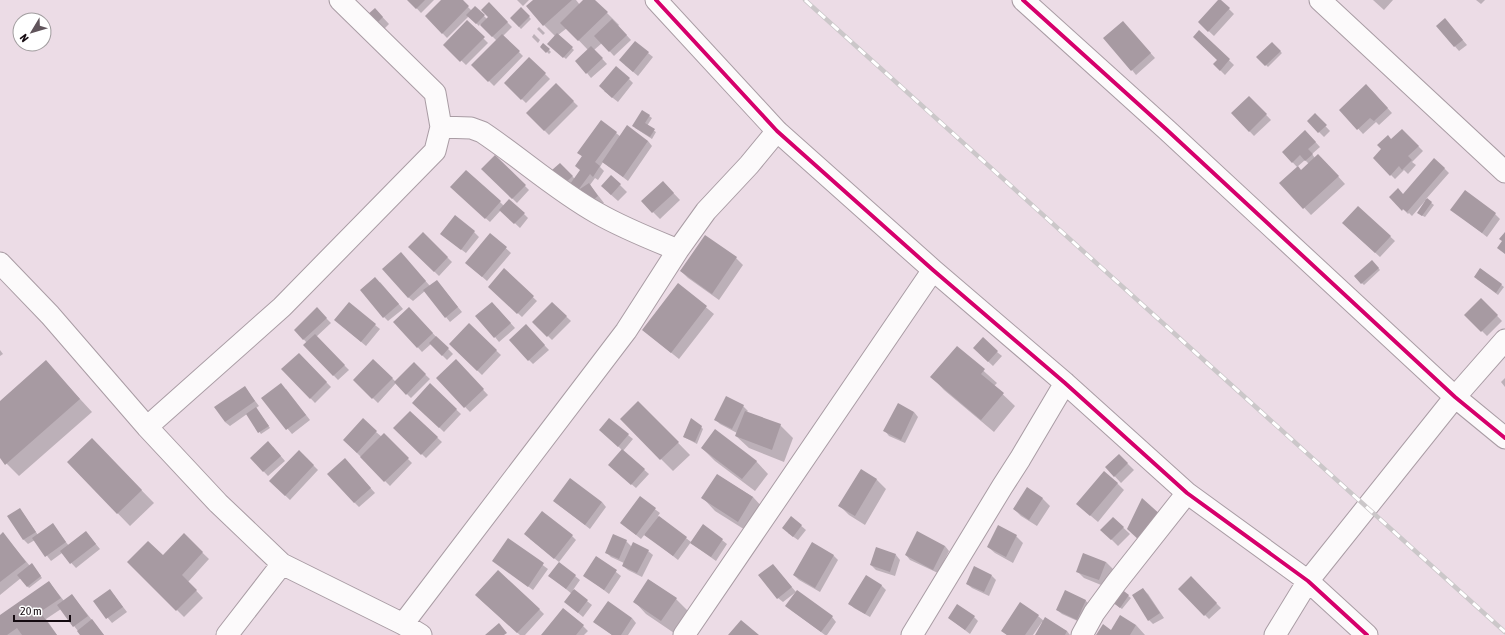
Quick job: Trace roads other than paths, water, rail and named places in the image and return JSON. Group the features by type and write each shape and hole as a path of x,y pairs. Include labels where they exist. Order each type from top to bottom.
{"street":[{"path":"147,427 282,307 435,151 441,128 435,93 340,0"},
{"path":"656,0 777,131 933,270 1065,383 1187,493 1308,581 1367,635"},
{"path":"1023,0 1167,130 1455,397 1505,438"},
{"path":"1320,0 1505,172"},
{"path":"441,128 471,128 482,132 597,214 642,236 678,250"},
{"path":"403,624 626,331 678,250 706,211 749,165 777,131"},
{"path":"0,263 50,315 147,427 218,503 282,564 403,624 421,635"},
{"path":"684,635 933,270"},
{"path":"1275,635 1308,581 1455,397 1505,340"},
{"path":"912,635 1065,383"},
{"path":"1082,635 1094,613 1116,583 1187,493"},
{"path":"227,635 282,564"}],"railway":[{"path":"805,0 1505,632"}]}
